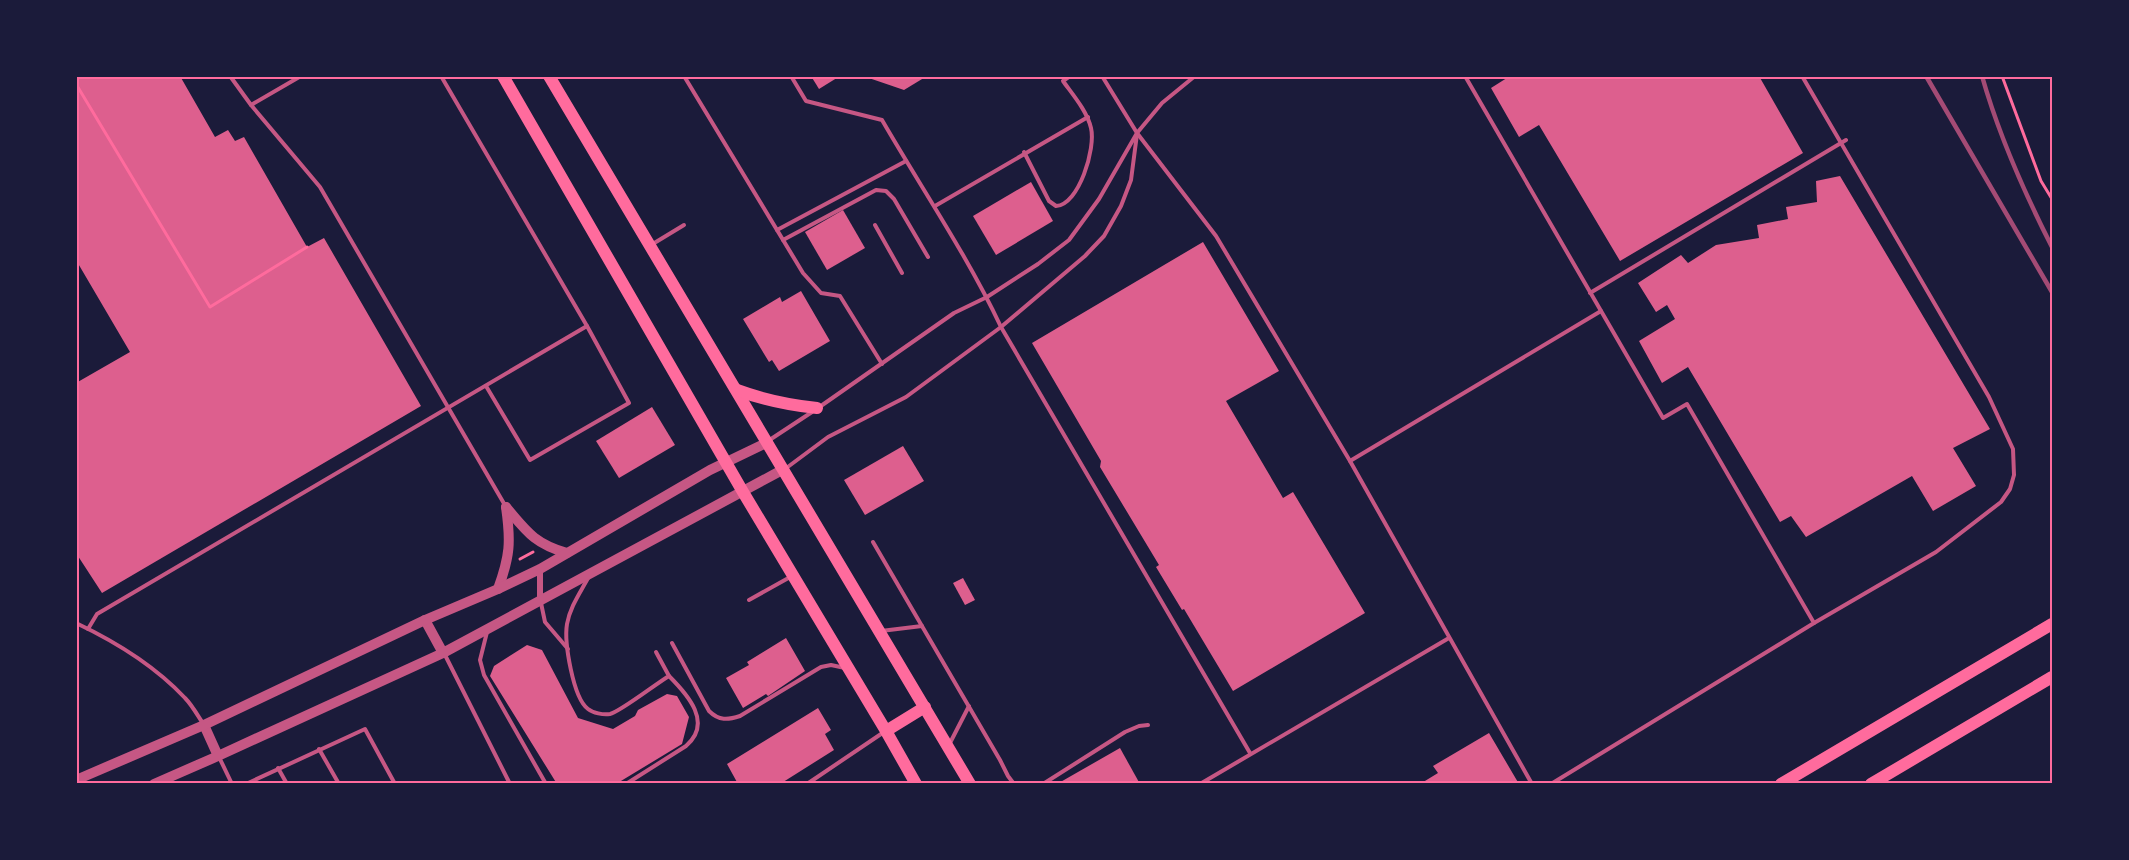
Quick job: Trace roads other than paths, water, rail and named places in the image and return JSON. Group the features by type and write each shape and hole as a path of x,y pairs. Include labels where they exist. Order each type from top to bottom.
{"main road":[{"path":"503,76 743,492 916,783"},
{"path":"549,76 970,783"},
{"path":"737,390 785,405 817,408"},
{"path":"1781,783 2052,624"},
{"path":"1871,783 2052,677"},
{"path":"886,731 925,707"}],"street":[{"path":"76,780 204,726 425,620 540,569 726,462 768,442"},
{"path":"154,783 443,653 784,469"},
{"path":"506,507 533,538 548,548 567,553"},
{"path":"498,589 506,566 510,538 506,507"},
{"path":"540,569 540,602"},
{"path":"425,620 443,653"},
{"path":"204,726 218,756"}],"lane":[{"path":"251,105 301,76"},
{"path":"441,76 587,326 629,403 530,460 486,386"},
{"path":"684,76 803,273 821,293 840,296 882,364"},
{"path":"791,76 806,101 882,120 935,206 987,297 1001,327 1250,753"},
{"path":"1024,152 1049,201 1056,206 1063,206 1073,198 1093,144 1088,117 1062,81 1070,76"},
{"path":"1102,76 1137,133 1216,236 1350,461 1532,783"},
{"path":"768,442 954,314 987,297 1038,264 1069,240 1099,199 1137,133 1162,103 1195,76"},
{"path":"1465,76 1663,418 1687,404 1814,623"},
{"path":"1551,783 1814,623 1936,552 2001,502 2010,489 2014,475 2013,449 1989,397 1802,76"},
{"path":"231,77 251,105 320,187 506,507"},
{"path":"935,206 1024,152 1088,117"},
{"path":"784,469 828,437 906,397 1001,327 1086,256 1104,236 1121,206 1131,180 1137,133"},
{"path":"1590,293 1846,140"},
{"path":"777,230 906,161"},
{"path":"783,240 876,190 886,191 894,199 928,257"},
{"path":"650,246 684,225"},
{"path":"875,225 902,273"},
{"path":"1350,461 1601,311"},
{"path":"88,629 97,614 587,326"},
{"path":"873,542 1014,783"},
{"path":"590,575 571,608 567,627 568,649 578,696 587,708 596,713 612,714 669,676"},
{"path":"749,600 793,576"},
{"path":"540,602 545,622 568,649"},
{"path":"76,623 111,640 168,682 186,699 204,726"},
{"path":"879,632 922,626"},
{"path":"488,630 484,638 480,660 484,675 546,783"},
{"path":"1200,783 1449,638"},
{"path":"672,644 709,711 714,716 726,720 740,716 822,667 831,665 849,669"},
{"path":"626,783 694,740 698,730 699,718 681,688 669,676 656,652"},
{"path":"443,653 510,783"},
{"path":"949,747 969,706"},
{"path":"1043,783 1125,732 1148,725"},
{"path":"246,783 365,729 395,783"},
{"path":"807,783 886,731"},
{"path":"319,749 339,783"},
{"path":"218,756 232,783"},
{"path":"278,768 287,783"}],"railway":[{"path":"1926,76 2052,292"},
{"path":"1982,76 2013,163 2052,247"}]}
